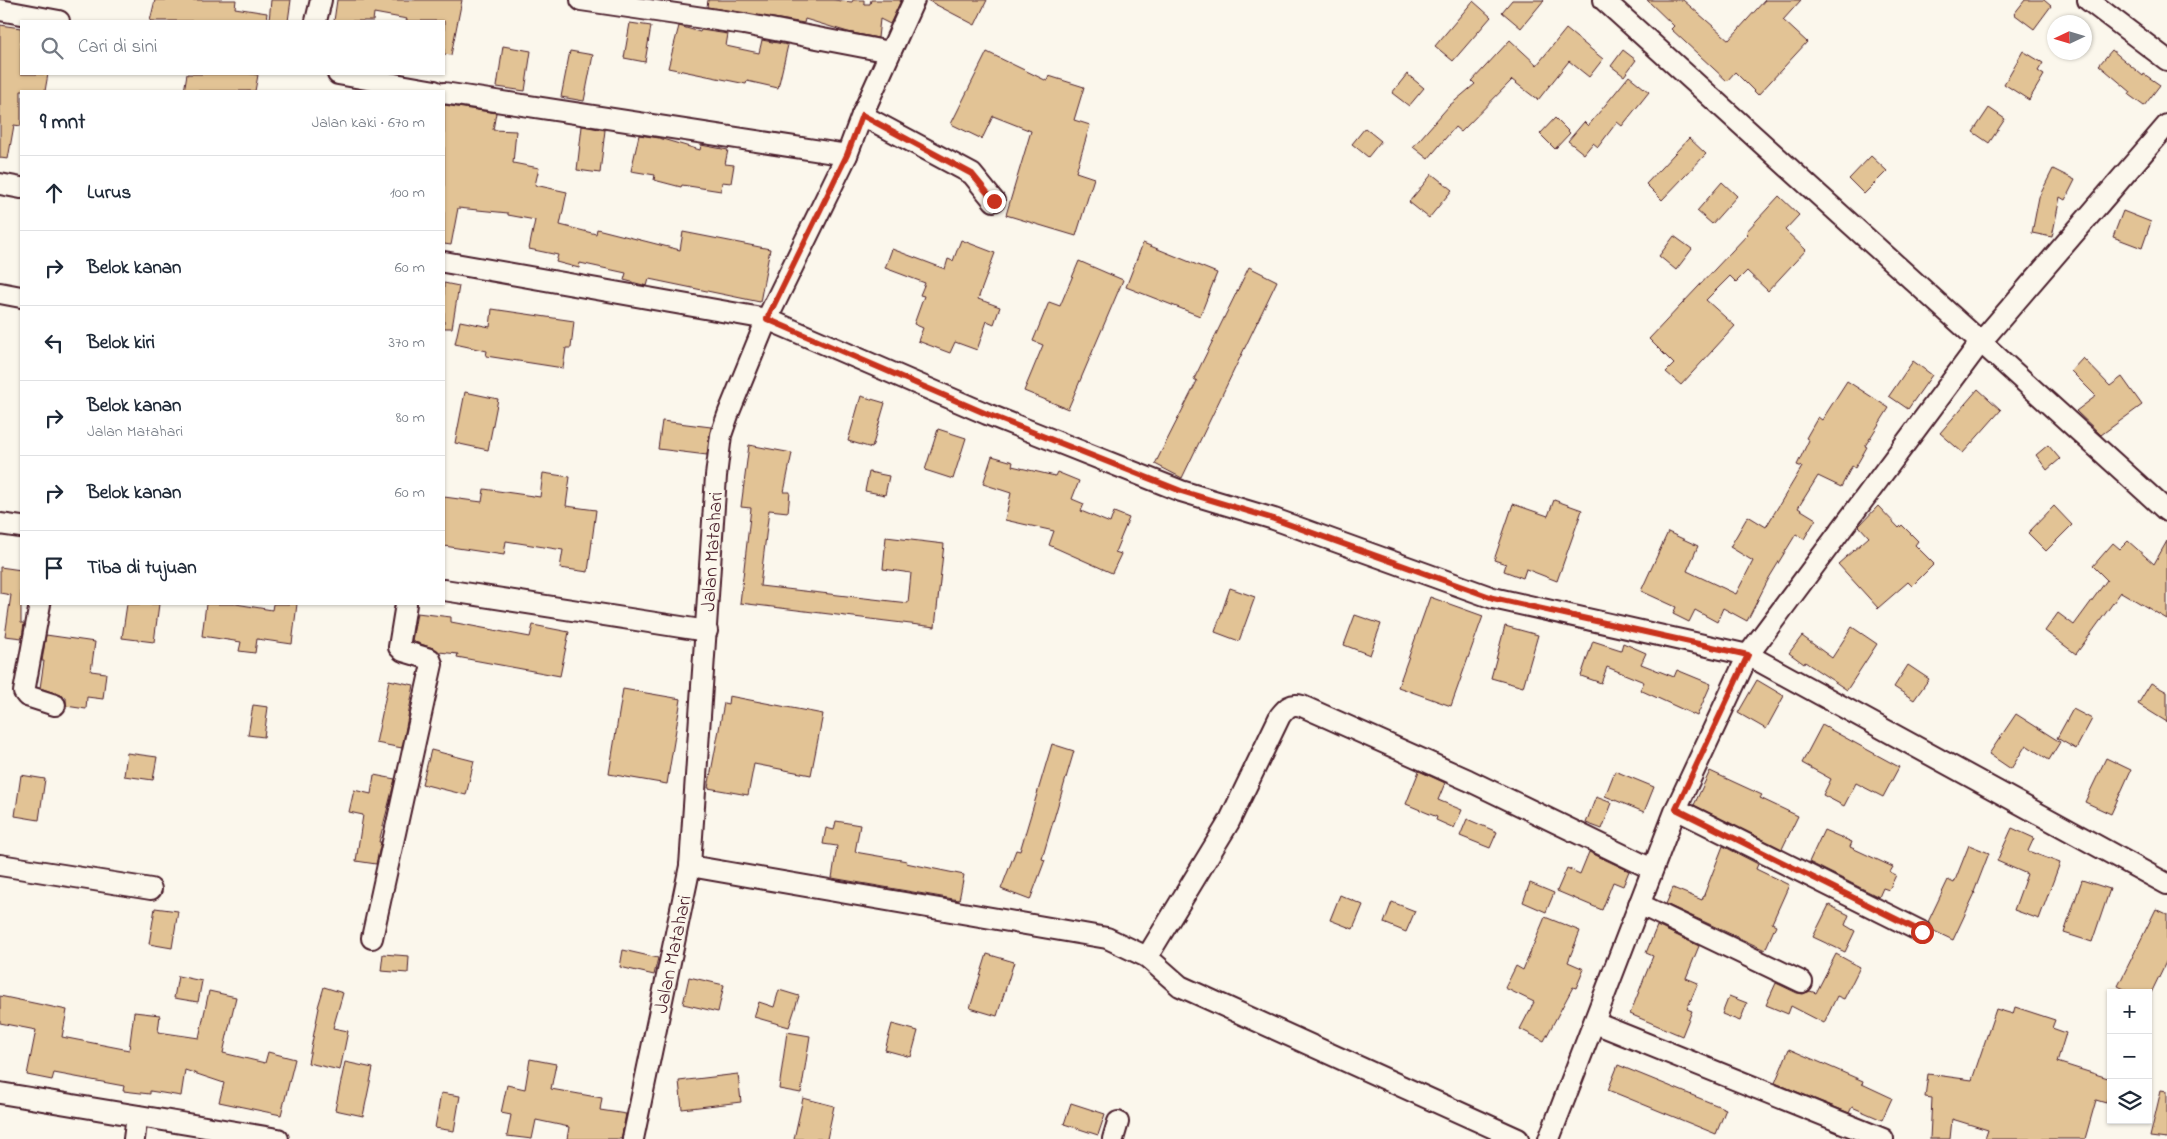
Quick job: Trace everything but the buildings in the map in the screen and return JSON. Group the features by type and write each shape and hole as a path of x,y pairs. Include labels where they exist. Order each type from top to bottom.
{"street":[{"path":"316,20 321,0"},
{"path":"580,0 744,24 890,52"},
{"name":"Jalan Matahari","path":"633,1139 690,866 716,476 721,435 728,412 767,319 847,155 862,115 914,0"},
{"path":"1604,0 2167,511"},
{"path":"2088,0 2167,60"},
{"path":"0,10 54,20"},
{"path":"344,75 429,90"},
{"path":"445,93 847,155"},
{"path":"862,115 972,174 994,201"},
{"path":"1548,1139 1595,1023 1676,809 1748,655 1980,343 2167,125"},
{"path":"0,184 20,188"},
{"path":"445,262 767,319 987,414 1181,491 1274,519 1493,598 1748,655 2167,884"},
{"path":"0,293 20,297"},
{"path":"0,524 20,527"},
{"path":"445,590 707,630"},
{"path":"40,605 24,692 28,696 55,705"},
{"path":"372,938 432,664 430,659 403,651 399,647 406,605"},
{"path":"1147,957 1229,822 1280,716 1287,707 1295,704 1468,780 1652,869"},
{"path":"1676,809 1922,932"},
{"path":"0,865 151,889"},
{"path":"690,866 1107,938 1121,942 1147,957 1180,986 1518,1139"},
{"path":"1639,904 1802,982"},
{"path":"1595,1023 1883,1139"},
{"path":"0,1093 278,1139"},
{"path":"134,1139 137,1116"}],"route":[{"path":"994,201 972,174 862,115 847,155 767,319 987,414 1181,491 1274,519 1493,598 1748,655 1676,809 1922,932"}]}
